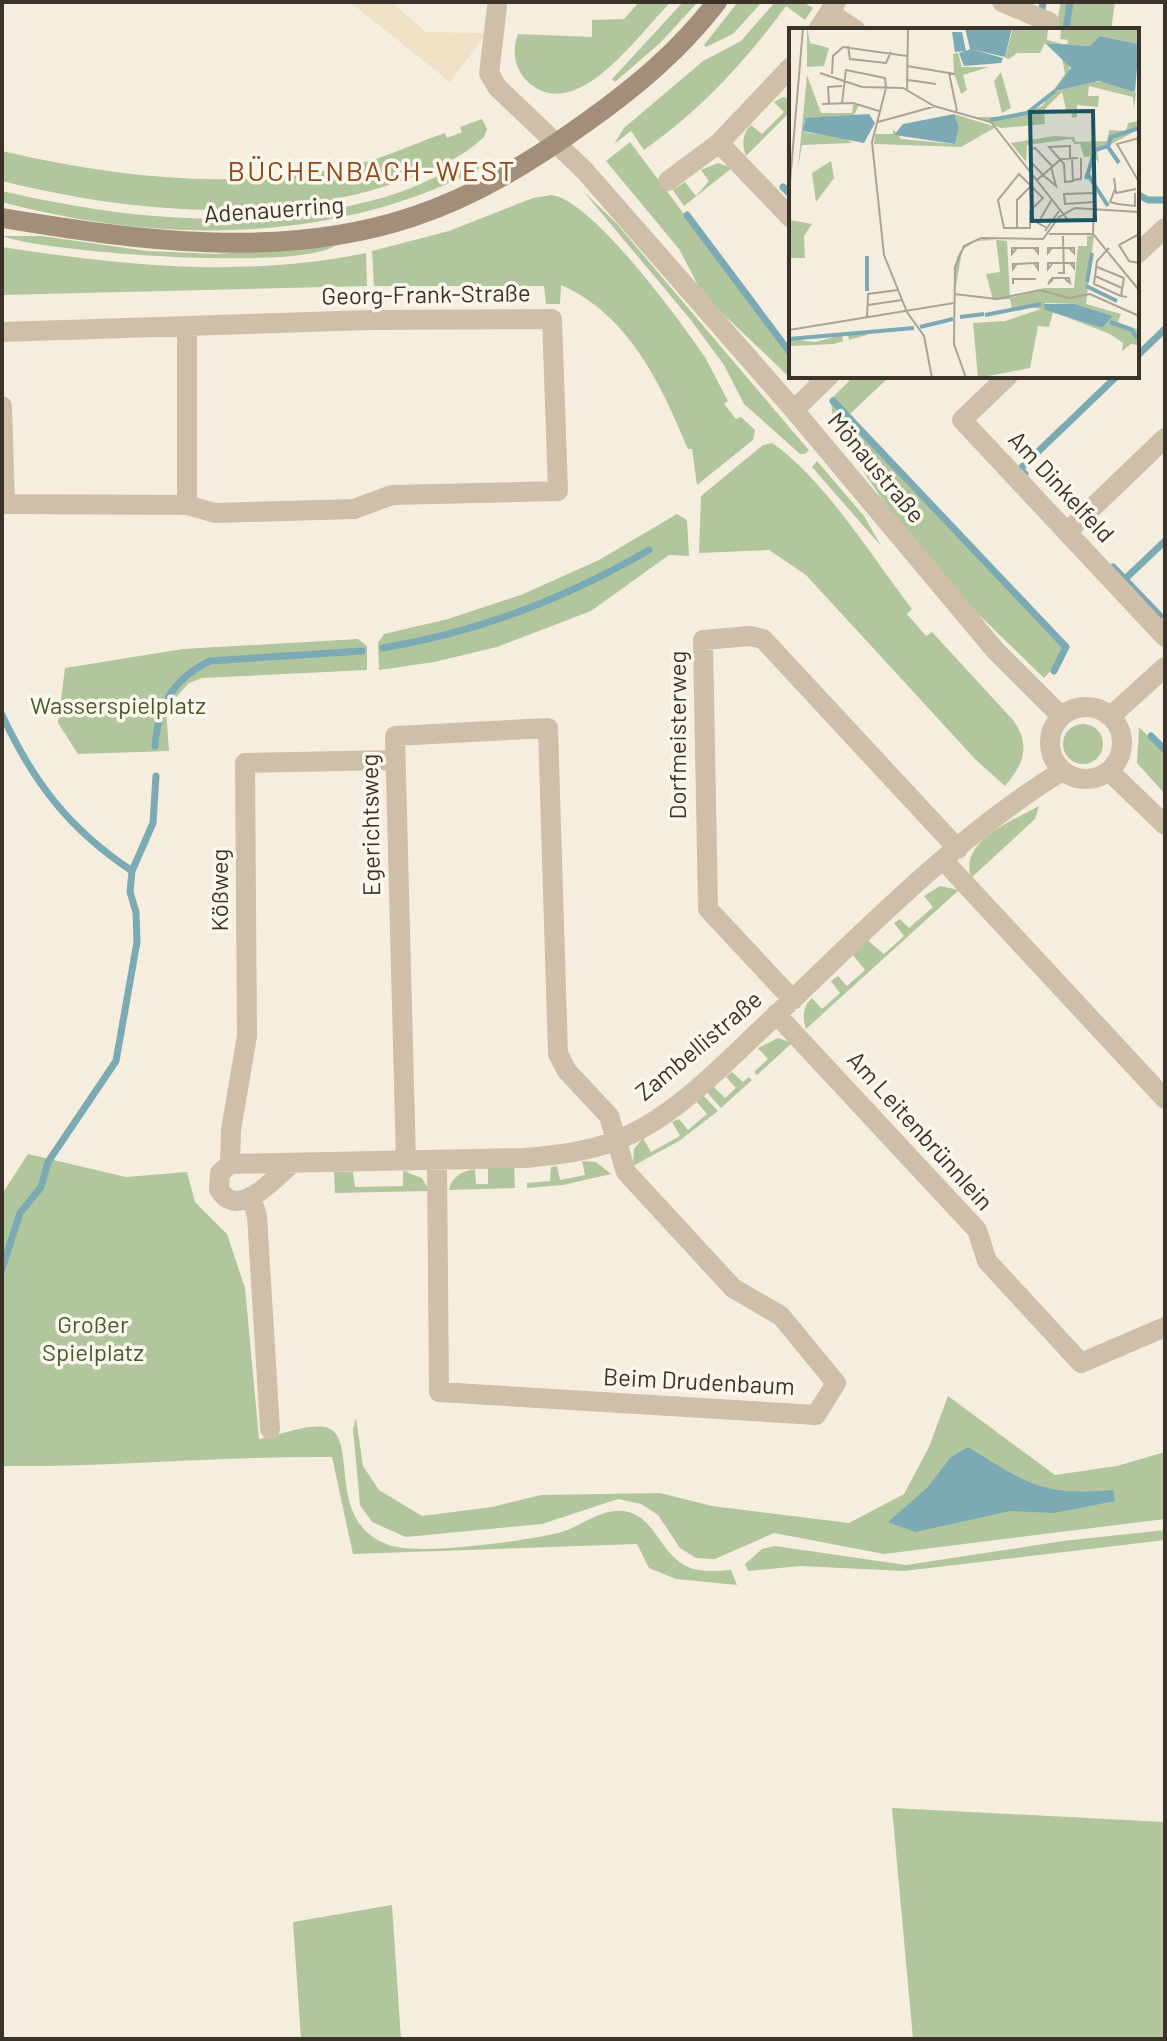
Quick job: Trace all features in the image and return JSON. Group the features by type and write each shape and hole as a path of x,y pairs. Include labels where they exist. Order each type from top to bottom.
{"main road":[{"name":"Adenauerring","path":"2,218 121,237 245,242 356,231 412,218 463,196 557,144 654,71 717,2"}],"street":[{"path":"1002,2 1050,18"},
{"name":"Mönaustraße","path":"497,7 489,73 497,87 584,170 794,410 995,650 1061,716"},
{"path":"828,15 852,28"},
{"path":"668,181 719,143 787,79"},
{"path":"719,143 789,216"},
{"path":"1139,252 1165,228"},
{"name":"Georg-Frank-Straße","path":"2,332 371,320 552,319 558,491 392,495 354,509 215,513 187,505 5,504 2,406"},
{"path":"187,327 187,505"},
{"path":"794,410 827,378"},
{"name":"Am Dinkelfeld","path":"1006,378 962,420 1165,637"},
{"path":"1068,531 1165,438"},
{"name":"Dorfmeisterweg","path":"793,1000 708,909 703,640 750,636 763,639 951,855"},
{"path":"1112,715 1165,667"},
{"path":"1082,707 1112,715 1122,742 1119,757 1109,771 1090,779 1077,779 1062,771 1052,759 1049,744 1052,730 1061,716 1082,707"},
{"name":"Egerichtsweg","path":"406,1162 395,736 548,728 558,1054 567,1071 609,1116 616,1141"},
{"name":"Kößweg","path":"230,1164 231,1130 247,1036 245,763 395,760"},
{"name":"Zambellistraße","path":"230,1164 289,1166 437,1162 570,1153 616,1141 661,1116 951,855 1062,771"},
{"path":"1109,771 1165,825"},
{"path":"951,855 1165,1099"},
{"name":"Am Leitenbrünnlein","path":"776,1014 977,1230 987,1261 1081,1363 1165,1327"},
{"name":"Beim Drudenbaum","path":"437,1162 439,1392 816,1415 836,1383 781,1316 733,1288 630,1176 616,1141"},
{"path":"230,1164 223,1168 218,1181 223,1195 240,1201 251,1197 289,1166"},
{"path":"251,1197 257,1216 270,1429"}],"green space":[{"path":"639,2 671,2 624,54 585,85 565,93 545,92 526,80 519,70 515,58 518,34 592,37 592,20 624,19"},
{"path":"683,2 698,2 660,43 615,82 612,79"},
{"path":"738,2 762,2 733,34 706,47 704,45"},
{"path":"775,2 803,2 813,8 805,20 786,6 721,84 644,150 631,131 614,144 624,128 703,61 741,41"},
{"path":"1061,2 1115,2 1111,28 1055,28"},
{"path":"783,97 789,98 789,113 746,156 744,140 748,128 751,125 762,134 784,112 774,102"},
{"path":"482,119 487,129 484,137 447,163 356,195 306,204 204,210 152,207 101,201 2,181 2,151 138,175 229,179 274,177 365,162 445,133 447,138 462,132 460,127"},
{"path":"630,142 789,354 789,376 699,287 679,249 606,161"},
{"path":"476,160 487,165 430,191 371,210 311,223 249,229 187,230 125,225 63,216 2,202 2,191 145,215 242,219 290,215 385,197"},
{"path":"718,163 732,168 684,206 673,190 685,182 696,196 709,181 701,170"},
{"path":"583,191 617,224 809,450 805,454 800,454 744,404 724,365 690,319"},
{"path":"551,195 568,202 589,217 634,264 705,357 728,401 724,404 736,419 741,417 755,430 753,440 697,485 692,449 688,449 654,376 624,333 585,298 561,285 560,304 546,304 544,286 374,286 372,251 449,231 533,198"},
{"path":"2,236 42,236 147,251 216,254 335,246 311,253 272,257 171,257 68,248"},
{"path":"2,247 139,264 229,267 320,261 366,253 367,286 2,295"},
{"path":"852,378 888,378 849,415 832,398"},
{"path":"831,403 1063,648 1054,667 1044,678 975,611 886,505 844,443 853,435 841,421 833,418"},
{"path":"772,443 810,476 847,520 912,609 907,614 926,636 932,632 1013,720 1022,738 1023,754 1017,770 1005,786 975,759 806,575 769,550 699,553 701,496 763,445"},
{"path":"817,461 864,516 881,546 812,467"},
{"path":"677,514 687,520 689,556 669,555 591,611 497,647 434,662 379,670 378,643 384,634 448,619 521,595 599,560"},
{"name":"Wasserspielplatz","path":"358,639 367,646 367,670 202,678 189,683 166,708 169,751 78,754 58,723 65,668 183,649"},
{"path":"1083,724 1097,730 1103,744 1097,758 1083,764 1069,758 1063,744 1069,730"},
{"path":"1139,727 1165,753 1165,794 1137,763"},
{"path":"1039,806 1035,819 971,878 969,865 980,842 1003,825"},
{"path":"940,886 959,890 806,1029 804,1012 812,998 822,1009 840,993 831,981 838,976 847,986 865,970 853,955 866,939 884,954 904,936 894,923 900,919 909,928 933,907 924,896"},
{"path":"778,1038 792,1043 757,1075 754,1072 768,1059 758,1048"},
{"path":"732,1072 743,1082 749,1077 752,1080 721,1108 704,1089 712,1085 725,1098 736,1088 726,1077"},
{"path":"699,1091 718,1111 679,1141 633,1166 634,1149 643,1138 651,1152 680,1136 672,1122 679,1119 688,1130 707,1114 695,1100"},
{"name":"Großer Spielplatz","path":"28,1154 126,1177 187,1172 195,1202 227,1234 245,1288 259,1439 317,1427 335,1433 341,1445 349,1499 356,1518 369,1534 389,1545 404,1548 472,1546 558,1533 607,1512 627,1512 646,1523 684,1565 701,1570 731,1570 737,1585 676,1579 649,1568 637,1544 353,1554 332,1457 2,1466 2,1194"},
{"path":"582,1161 596,1162 611,1174 563,1185 527,1188 527,1183 550,1181 551,1167 557,1166 560,1180 585,1175"},
{"path":"514,1166 515,1188 449,1190 455,1178 466,1171 475,1169 476,1184 488,1184 488,1167"},
{"path":"403,1171 422,1178 429,1191 335,1193 334,1172 353,1172 355,1187 403,1186"},
{"path":"948,1396 1055,1475 1117,1466 1165,1452 1165,1519 884,1554 774,1533 715,1559 696,1558 680,1548 658,1515 641,1504 618,1499 542,1524 406,1537 372,1522 360,1505 353,1429 356,1418 363,1466 379,1490 422,1516 492,1507 541,1495 660,1493 712,1506 849,1523 904,1494 929,1447"},
{"path":"1165,1530 1165,1540 904,1571 800,1566 748,1571 745,1564 762,1549 775,1546 906,1565 1063,1541"},
{"path":"892,1808 1165,1822 1165,2039 913,2039"},
{"path":"392,1905 401,2039 301,2039 293,1922"}],"shaded area":[{"path":"350,2 391,2 426,32 485,33 450,82"}],"water":[{"path":"968,1447 1036,1485 1068,1491 1113,1490 1115,1501 1054,1513 1010,1511 915,1532 888,1522 927,1488 951,1457"}],"waterway":[{"path":"1042,10 1043,2"},
{"path":"1066,28 1070,2"},
{"path":"783,187 789,193"},
{"path":"1139,195 1148,200 1165,200"},
{"path":"687,215 789,351"},
{"path":"1139,354 1165,329"},
{"path":"1025,474 1020,469 1115,378"},
{"path":"833,401 1066,647 1054,671"},
{"path":"1125,579 1165,541"},
{"path":"383,648 453,633 520,611 586,584 649,550"},
{"path":"1113,567 1160,616"},
{"path":"155,746 160,718 170,695 186,676 210,661 362,651"},
{"path":"2,715 27,762 55,803 90,838 132,871"},
{"path":"1151,736 1165,750"},
{"path":"2,1269 20,1213 41,1187 48,1162 116,1061 137,942 136,912 130,892 132,871 153,823 156,776"}],"district":[{"name":"BÜCHENBACH-WEST","path":"372,171"}]}
